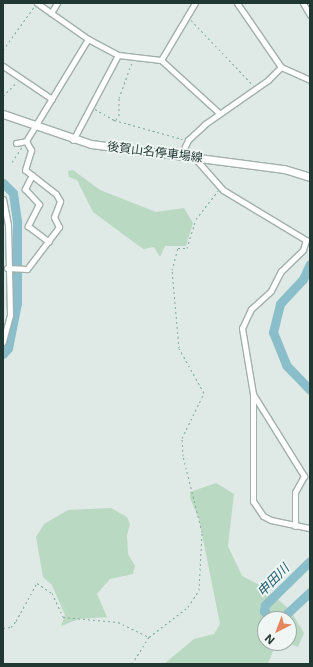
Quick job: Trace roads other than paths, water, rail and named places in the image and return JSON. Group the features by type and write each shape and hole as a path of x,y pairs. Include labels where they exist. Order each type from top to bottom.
{"main road":[{"name":"後賀山名停車場線","path":"3,114 73,140 284,169 310,176"}],"street":[{"path":"37,3 88,39 118,55 161,60 219,113"},
{"path":"51,13 58,3"},
{"path":"161,60 195,3"},
{"path":"237,3 281,67 310,80"},
{"path":"303,3 310,15"},
{"path":"25,143 88,39"},
{"path":"73,140 118,55"},
{"path":"3,66 52,99"},
{"path":"181,154 188,140 219,113 255,87 268,80 281,67"},
{"path":"7,268 27,269 59,227 54,218 60,201 46,183 32,175 24,167 31,150 25,143 16,143"},
{"path":"193,156 222,186 306,240 303,250 281,271 271,291 251,309 242,328 252,394 253,501 263,516 294,526 310,528"},
{"path":"32,175 24,189 39,204 28,226 49,242"},
{"path":"3,199 8,224 7,268 10,315 3,342"},
{"path":"252,394 304,476 295,492 294,526"}],"waterway":[{"path":"3,183 13,193 17,223 17,303 8,348 3,354"},
{"name":"申田川","path":"310,264 303,279 280,304 273,332 286,365 310,390"},
{"name":"申田川","path":"264,611 265,605 310,561"},
{"name":"申田川","path":"290,611 310,592"}]}
